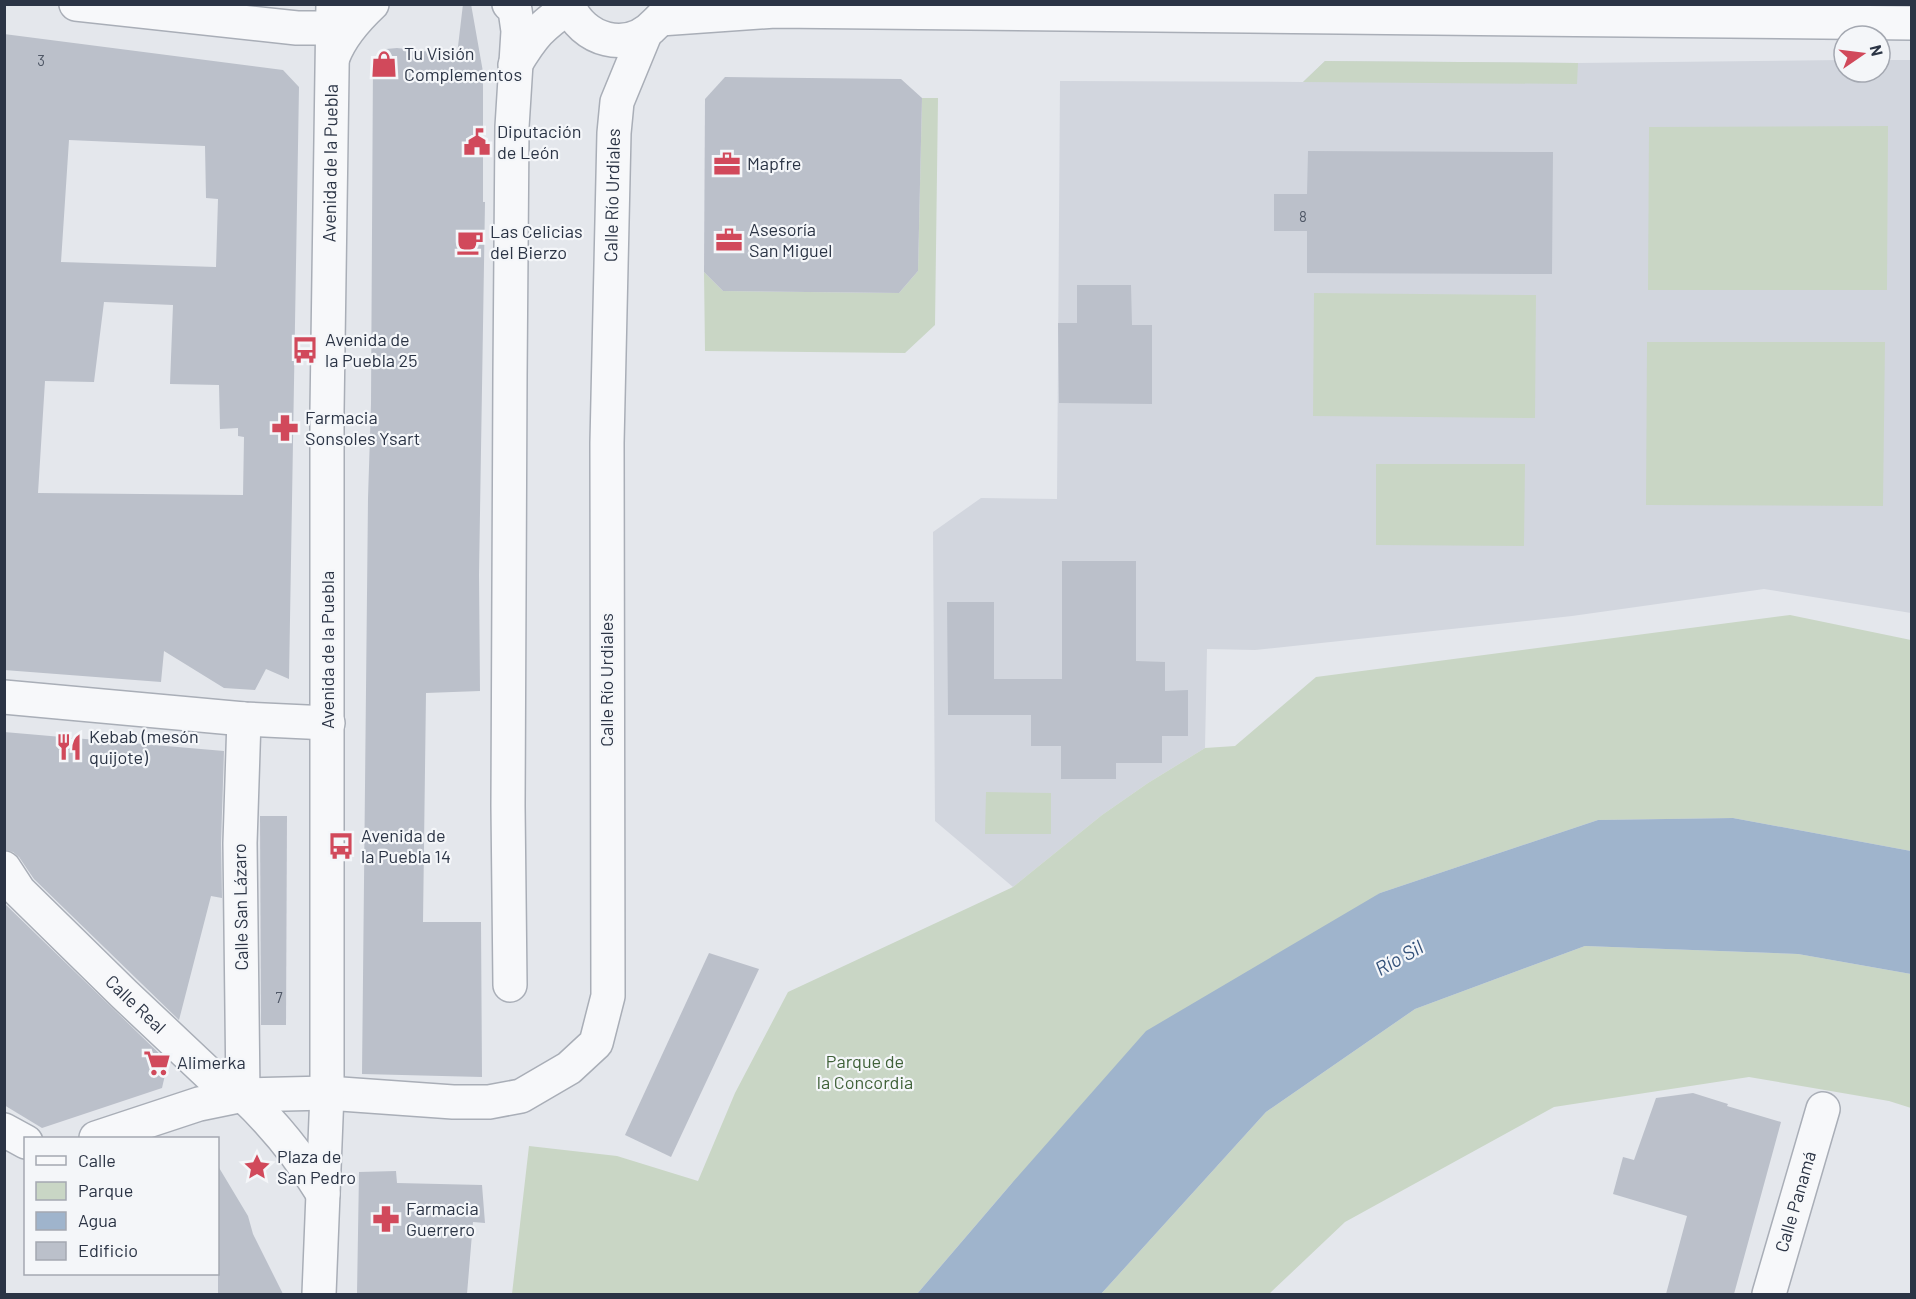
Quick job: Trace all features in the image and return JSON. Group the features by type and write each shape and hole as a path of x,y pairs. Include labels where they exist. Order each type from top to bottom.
{"street":[{"path":"76,4 297,28 333,21 339,42 358,17 372,4"},
{"path":"509,4 515,10 518,31 512,139 508,806 510,985"},
{"path":"515,65 532,37 569,6 575,20 585,30 611,41 625,40 657,19 775,11 1911,23"},
{"name":"Calle Río Urdiales","path":"327,1093 453,1102 489,1101 521,1096 569,1068 597,1044 608,996 607,443 614,133 617,102 657,19"},
{"name":"Avenida de la Puebla","path":"319,1294 327,1093 327,411 333,21"},
{"path":"4,697 244,719 328,723"},
{"name":"Calle San Lázaro","path":"243,1095 240,843 244,719"},
{"name":"Calle Real","path":"4,868 19,891 124,994 211,1076 243,1095"},
{"path":"99,1137 199,1104 243,1095 327,1093"},
{"path":"243,1095 265,1115 296,1152 324,1194"},
{"name":"Calle Panamá","path":"1769,1294 1823,1109"},
{"path":"4,1130 24,1141"}],"shaded area":[{"path":"1832,60 1832,84 1892,84 1892,60 1911,60 1911,613 1764,589 1572,616 1255,650 1207,649 1205,748 1102,815 1013,887 935,821 933,532 981,498 1057,499 1060,81 1303,82 1325,61 1578,63"}],"green space":[{"path":"1325,61 1578,63 1577,84 1303,82"},
{"path":"922,98 938,98 935,325 905,353 705,351 704,272 723,291 899,293 918,271"},
{"path":"1888,126 1887,290 1648,290 1649,127"},
{"path":"1314,293 1536,295 1535,418 1313,416"},
{"path":"1647,342 1885,342 1883,506 1646,505"},
{"path":"1376,464 1525,464 1524,546 1376,545"},
{"name":"Parque de la Concordia","path":"1790,615 1911,640 1911,851 1733,818 1598,820 1380,893 1012,1183 917,1294 512,1294 529,1146 617,1156 698,1181 735,1093 788,992 1013,887 1102,815 1148,783 1205,748 1235,746 1316,677"},
{"path":"986,792 1051,793 1051,834 985,834"},
{"path":"1585,946 1798,954 1911,974 1911,1108 1889,1101 1749,1077 1554,1107 1345,1222 1269,1294 1101,1294 1266,1112 1415,1009"}],"water":[{"name":"Río Sil","path":"1733,818 1911,851 1911,974 1798,954 1585,946 1415,1009 1266,1112 1101,1294 917,1294 1146,1031 1380,893 1598,820"}],"building":[{"path":"463,4 471,4 483,72 483,202 485,202 479,575 480,691 426,693 423,922 481,922 482,1077 362,1074 373,61 386,49 397,48 457,55"},
{"path":"4,34 283,70 299,87 289,679 266,669 255,690 224,688 164,651 161,682 4,670","holes":["69,140 205,146 206,198 218,199 216,267 61,262","104,302 173,305 170,384 219,385 220,429 238,428 238,436 244,437 243,495 38,493 45,381 94,382"]},
{"path":"725,77 901,79 922,98 918,271 899,293 723,291 704,272 705,99"},
{"path":"1308,151 1553,152 1552,274 1307,273 1307,231 1274,231 1274,194 1307,194"},
{"path":"1077,285 1131,285 1132,325 1152,325 1152,404 1059,403 1058,323 1077,323"},
{"path":"1062,561 1136,561 1136,661 1165,662 1165,691 1188,690 1188,736 1162,736 1162,763 1116,763 1116,779 1061,779 1061,746 1031,746 1031,715 948,715 947,602 994,602 994,679 1062,679"},
{"path":"4,732 224,751 222,898 211,896 179,1020 34,879 19,857 13,852 4,850"},
{"path":"260,816 287,816 286,1025 261,1025"},
{"path":"4,903 168,1062 162,1088 42,1128 4,1105"},
{"path":"709,953 759,969 671,1157 625,1135"},
{"path":"1693,1093 1781,1122 1734,1294 1666,1294 1687,1216 1613,1194 1623,1157 1634,1160 1656,1098"},
{"path":"219,1168 248,1216 253,1234 283,1294 218,1294"},
{"path":"396,1171 397,1183 482,1185 485,1223 473,1222 467,1294 357,1294 359,1172"}],"place":[{"name":"Tu Visión Complementos","path":"384,64"},
{"name":"Diputación de León","path":"477,142"},
{"name":"Mapfre","path":"727,164"},
{"name":"Asesoría San Miguel","path":"729,240"},
{"name":"Las Celicias del Bierzo","path":"470,242"},
{"name":"Avenida de la Puebla 25","path":"305,350"},
{"name":"Farmacia Sonsoles Ysart","path":"285,428"},
{"name":"Kebab (mesón quijote)","path":"69,747"},
{"name":"Avenida de la Puebla 14","path":"341,846"},
{"name":"Alimerka","path":"157,1063"},
{"name":"Plaza de San Pedro","path":"257,1167"},
{"name":"Farmacia Guerrero","path":"386,1219"}]}
